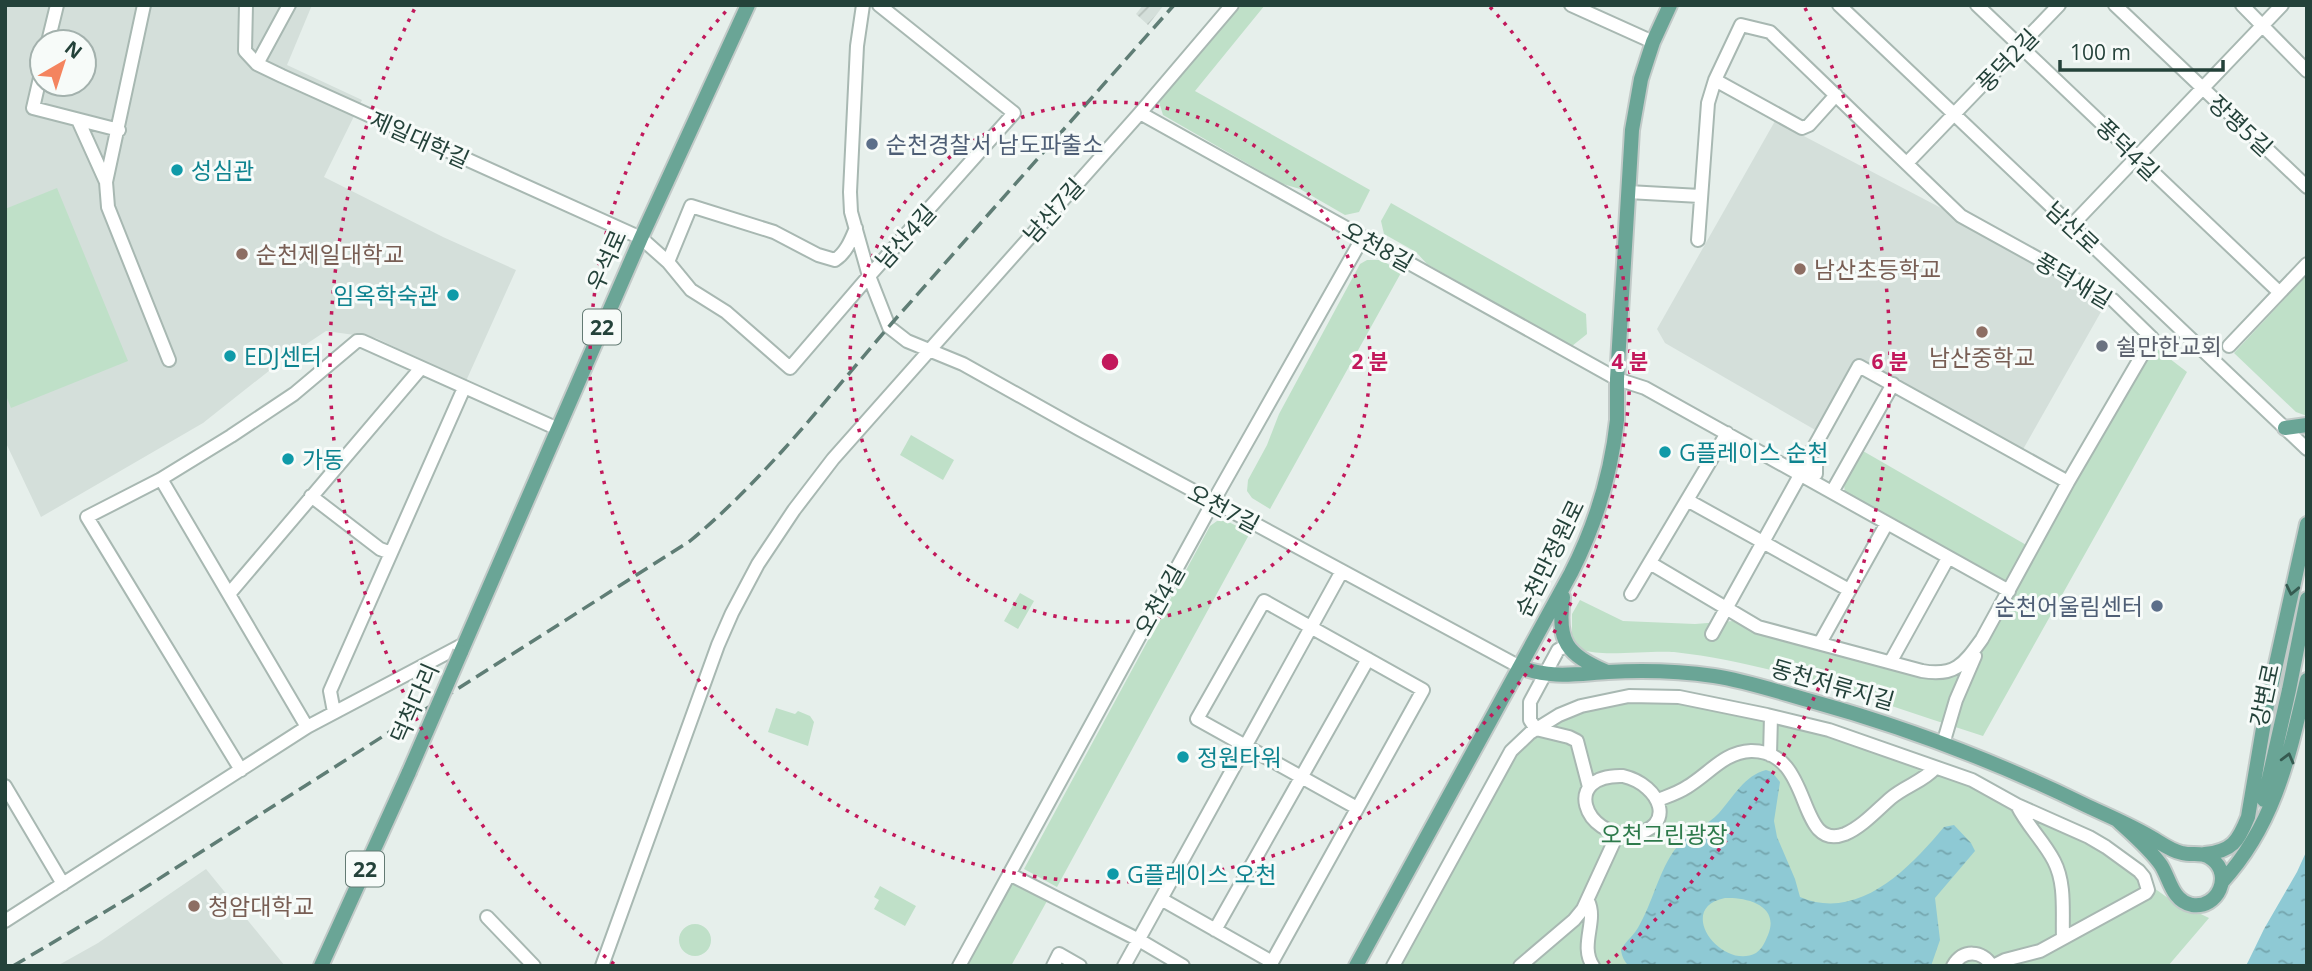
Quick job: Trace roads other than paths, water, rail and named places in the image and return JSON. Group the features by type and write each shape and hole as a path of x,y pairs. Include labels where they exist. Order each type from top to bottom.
{"main road":[{"name":"우석로","path":"463,648 641,238 748,5"},
{"name":"순천만정원로","path":"1356,966 1587,543 1614,448 1628,192 1636,101 1653,42 1670,5"},
{"path":"2285,428 2307,425"},
{"path":"2117,820 2149,849 2170,880 2176,896 2183,901 2200,905 2215,897 2222,882 2246,854 2248,817 2267,705 2307,524"},
{"path":"1564,586 1560,627 1568,645 1585,662 1608,672"},
{"name":"강변로","path":"2248,837 2264,800 2307,599"},
{"name":"덕척다리","path":"321,966 463,648"},
{"name":"동천저류지길","path":"1520,667 1544,674 1572,676 1608,672 1667,672 1719,677 1842,709 1943,744 2050,788 2117,820"},
{"path":"2117,820 2179,853 2205,855 2222,852 2248,837 2276,796 2307,680"},
{"path":"2170,880 2175,864 2188,854"},
{"path":"2205,855 2218,865 2222,882"}],"street":[{"path":"51,28 57,5"},
{"path":"144,5 106,182 108,207 169,360"},
{"path":"246,5 245,51 257,64 289,5"},
{"name":"오천7길","path":"863,5 857,46 851,212 869,276 889,327 907,341 962,364 1520,667"},
{"name":"남산4길","path":"668,262 691,290 726,312 790,368 1014,113 879,5"},
{"name":"남산7길","path":"602,966 718,645 745,586 794,510 825,469 928,349 1140,113 1231,5"},
{"path":"1570,5 1653,42"},
{"name":"남산로","path":"1839,5 2307,449"},
{"name":"풍덕4길","path":"1977,5 2279,292"},
{"name":"풍덕2길","path":"1908,163 2059,5"},
{"name":"장평5길","path":"2115,5 2307,187"},
{"path":"2242,5 2307,71"},
{"path":"2071,226 2282,5"},
{"name":"풍덕새길","path":"1698,240 1708,103 1715,80 1741,25 1770,32 1961,216 2113,300 2152,338 2068,482 1982,639 1965,662 1944,673"},
{"name":"제일대학길","path":"257,64 641,238 668,262"},
{"path":"1715,80 1802,128 1809,125 1836,95"},
{"path":"35,98 33,108 119,130"},
{"name":"오천8길","path":"1140,113 1617,379"},
{"path":"78,120 106,182"},
{"path":"1628,192 1700,195"},
{"path":"668,262 691,206 774,232 818,255 835,260 849,245 856,229"},
{"name":"오천4길","path":"959,966 1213,502 1363,237"},
{"path":"2229,346 2307,264"},
{"path":"241,770 87,517 160,479 294,394 357,341 558,429"},
{"path":"1712,634 1859,366 2068,482"},
{"path":"229,594 421,368"},
{"path":"1617,379 1645,388 1727,433 1804,467 1832,492 2009,591"},
{"path":"1832,492 1893,384"},
{"path":"334,712 330,691 464,388"},
{"path":"1631,594 1727,433"},
{"path":"160,479 307,727"},
{"path":"312,496 380,549 391,553"},
{"path":"1687,500 1849,590"},
{"path":"1820,643 1887,523"},
{"path":"1891,661 1948,558"},
{"path":"1650,563 1758,627 1922,671 1944,673 1954,682 1957,696"},
{"path":"1124,966 1342,571"},
{"path":"1161,899 1272,962 1423,690 1264,601 1197,719 1357,808"},
{"path":"1943,744 1957,696 1982,639"},
{"path":"1568,645 1558,650 1544,674 1530,702 1530,720 1536,729 1577,741 1589,787"},
{"path":"5,920 307,727 463,648"},
{"path":"1215,930 1368,659"},
{"path":"1393,966 1505,760 1517,745 1536,729 1581,706 1612,698 1646,694 1679,697 1829,730 1962,775 2017,805 2089,837 2139,872 2146,882 2146,892 2040,951 1993,966 1976,953 1962,956 1952,966"},
{"path":"1770,755 1771,716"},
{"path":"1658,800 1686,788 1713,766 1734,754 1753,751 1770,755 1791,770 1813,823 1825,834 1832,836 1854,829 1894,795 1935,768"},
{"path":"1623,776 1638,781 1658,800 1658,815 1653,825 1633,834 1618,833 1602,827 1589,815 1584,799 1589,787 1602,779 1623,776"},
{"path":"5,786 63,884"},
{"path":"2017,805 2058,869 2062,895 2063,938"},
{"path":"1520,966 1574,920 1588,901 1618,833"},
{"path":"1009,874 1139,940 1183,966"},
{"path":"1588,901 1591,910 1587,952 1592,966"},
{"path":"487,917 534,966"},
{"path":"1053,966 1059,954 1080,966"}],"water":[{"path":"1766,770 1772,772 1780,782 1774,821 1777,837 1800,897 1821,903 1842,903 1862,897 1898,874 1944,827 1954,825 1971,843 1975,851 1935,898 1940,940 1931,966 1627,964 1621,950 1638,928 1674,851 1685,838 1715,817 1740,787","holes":["1725,898 1743,899 1760,905 1770,917 1768,935 1756,953 1743,956 1730,953 1718,946 1709,936 1703,925 1704,913 1710,904"]},
{"path":"2307,850 2307,966 2246,966 2297,872"}],"railway":[{"path":"13,966 135,894 690,541 771,464 892,323 1174,5"}],"place":[{"name":"순천경찰서 남도파출소","path":"872,144"},
{"name":"성심관","path":"177,170"},
{"name":"순천제일대학교","path":"242,254"},
{"name":"남산초등학교","path":"1800,269"},
{"name":"임옥학숙관","path":"453,295"},
{"name":"남산중학교","path":"1982,332"},
{"name":"쉴만한교회","path":"2102,346"},
{"name":"EDJ센터","path":"230,356"},
{"name":"G플레이스 순천","path":"1665,452"},
{"name":"가동","path":"288,459"},
{"name":"순천어울림센터","path":"2157,606"},
{"name":"정원타워","path":"1183,757"},
{"name":"G플레이스 오천","path":"1113,874"},
{"name":"청암대학교","path":"194,906"}],"park label":[{"name":"오천그린광장","path":"1664,834"}]}
